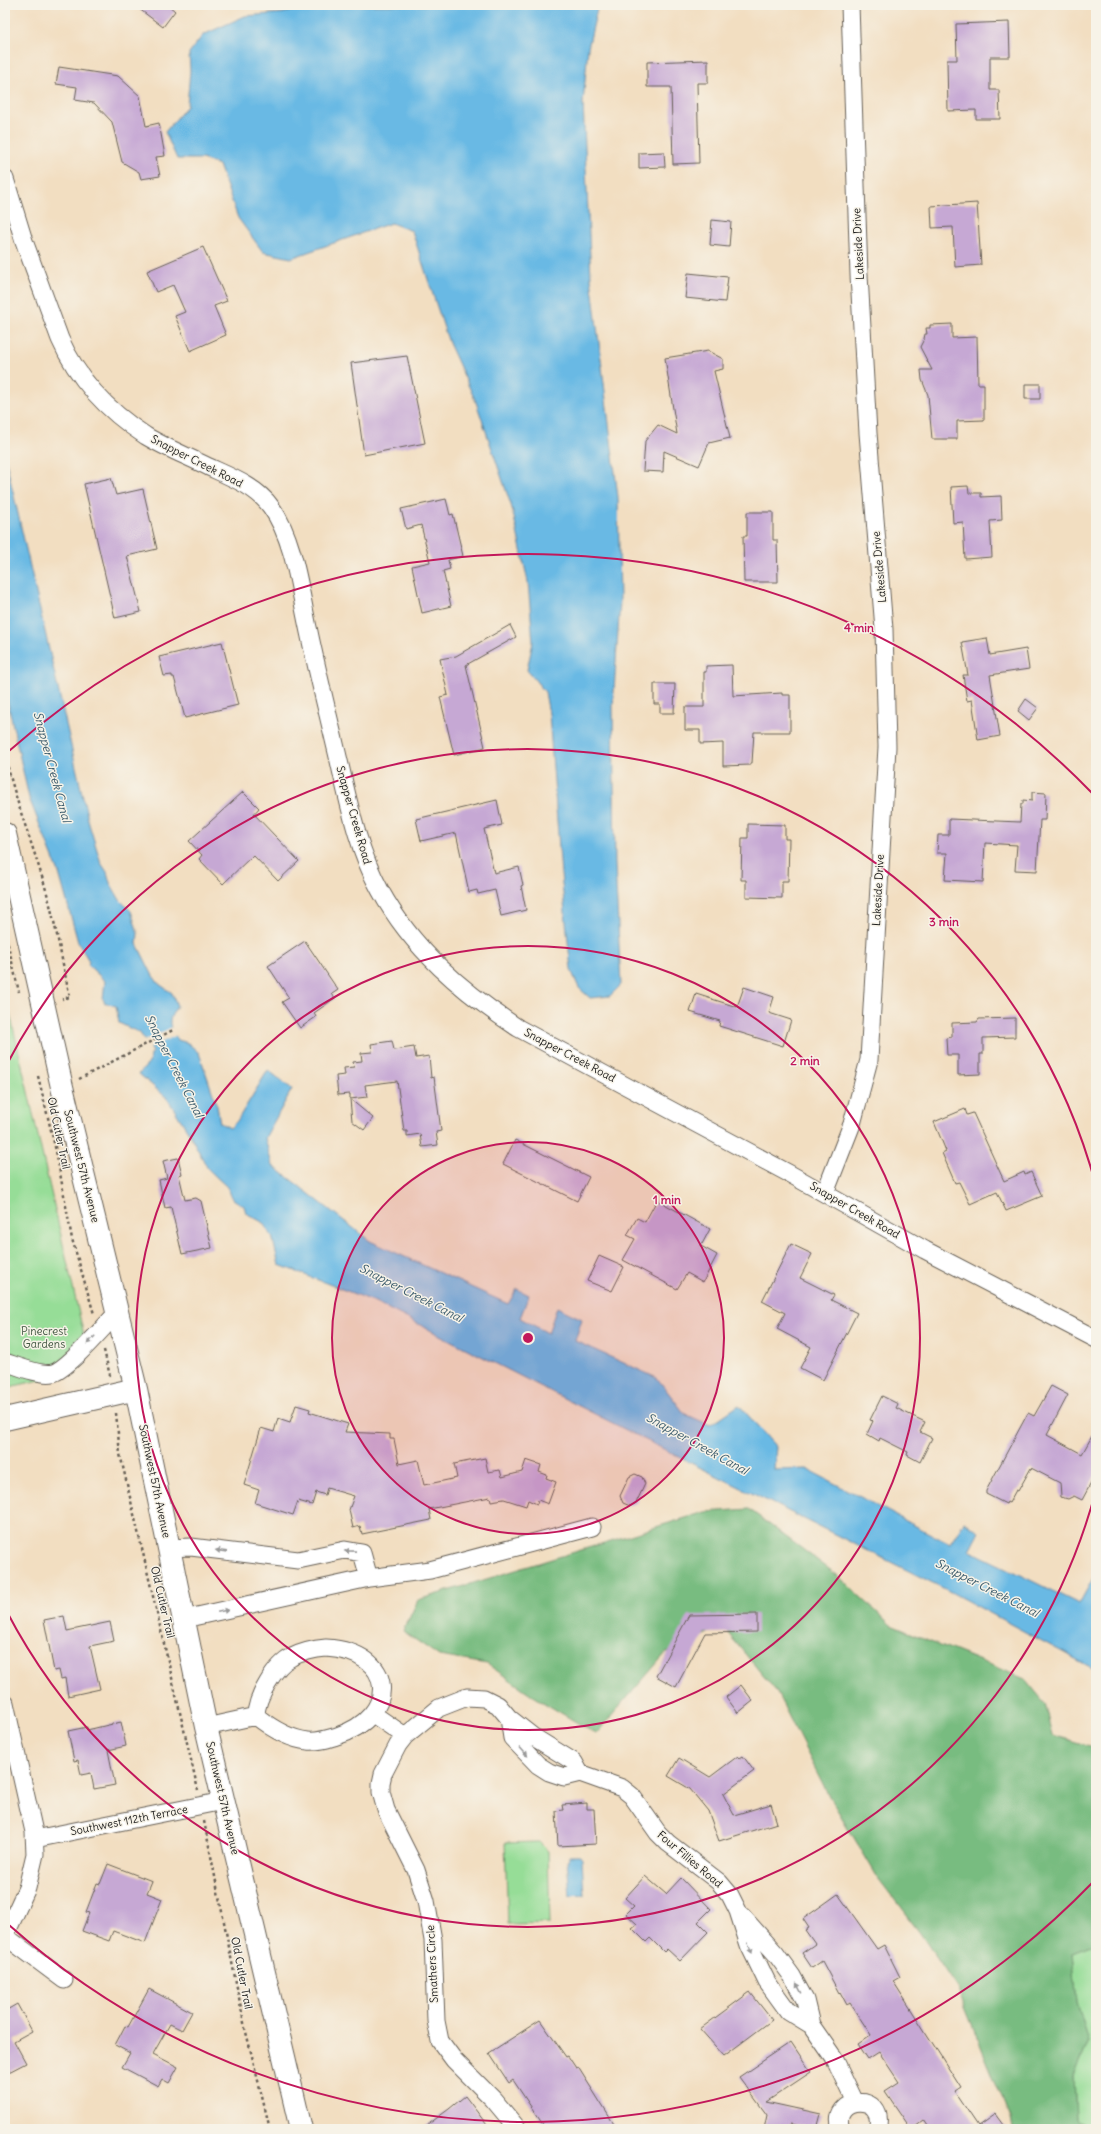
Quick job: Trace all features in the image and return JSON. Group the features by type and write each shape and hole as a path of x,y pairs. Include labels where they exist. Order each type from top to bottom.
{"main road":[{"name":"Southwest 57th Avenue","path":"5,834 62,1087 136,1390 206,1727 301,2129"},
{"path":"5,1419 136,1390"}],"street":[{"name":"Lakeside Drive","path":"825,1193 852,1124 869,1060 887,747 884,629 868,433 859,268 850,5"},
{"name":"Snapper Creek Road","path":"5,179 24,241 66,354 87,383 106,404 146,436 248,486 266,500 277,516 292,556 322,689 359,839 380,890 419,945 439,967 462,988 518,1028 825,1193 925,1250 1096,1339"},
{"path":"5,1362 34,1371 53,1373 75,1357 118,1312"},
{"path":"184,1619 369,1578 430,1570 592,1527"},
{"path":"170,1548 191,1547 298,1560 345,1550 358,1551 362,1553 369,1578"},
{"path":"206,1727 256,1716 278,1731 307,1741 319,1741 351,1731 364,1724 373,1714 378,1701 381,1683 373,1665 357,1654 326,1648 292,1657 281,1666 272,1676 263,1693 256,1716"},
{"name":"Four Fillies Road","path":"405,1736 439,1708 467,1697 490,1700 504,1711 509,1718 512,1738 538,1765 549,1772 564,1777 580,1773 622,1788 632,1796 658,1833 679,1852 706,1870 720,1882 730,1895 738,1911 749,1945 767,1982 788,2011 811,2025"},
{"path":"5,1703 35,1840 33,1870 27,1888 5,1936 64,1980"},
{"path":"373,1714 405,1736"},
{"name":"Smathers Circle","path":"405,1736 398,1745 383,1774 381,1792 386,1810 416,1870 426,1901 433,1940 436,2021 438,2036 446,2050 494,2099 518,2129"},
{"name":"Southwest 112th Terrace","path":"35,1840 223,1801"},
{"name":"Four Fillies Road","path":"738,1911 776,1954 792,1976 805,2000 811,2025 834,2058 855,2102"},
{"path":"841,2129 839,2121 840,2114 849,2105 855,2102 866,2103 876,2111 878,2129"}],"path":[{"path":"5,755 16,800 31,841 46,891 70,998 57,1000"},
{"path":"5,932 20,995"},
{"path":"62,1087 146,1045 172,1030"},
{"name":"Old Cutler Trail","path":"38,1068 39,1084 56,1151 72,1239 96,1319"},
{"name":"Old Cutler Trail","path":"117,1414 120,1454 199,1792"},
{"name":"Old Cutler Trail","path":"203,1818 245,2028 270,2129"}],"green space":[{"name":"Pinecrest Gardens","path":"5,992 88,1353 76,1372 5,1388"},
{"path":"749,1509 837,1575 891,1625 1025,1679 1045,1703 1053,1735 1096,1748 1096,1944 1072,1953 1077,2003 1089,2041 1074,2076 1076,2120 1091,2129 1012,2129 1010,2118 958,1990 920,1933 878,1878 829,1796 776,1691 722,1626 665,1654 596,1734 541,1701 487,1664 439,1656 403,1631 418,1600 705,1512"},
{"path":"539,1842 548,1851 550,1923 508,1924 505,1843"},
{"path":"1096,1944 1096,2129 1091,2129 1076,2121 1074,2076 1089,2041 1077,2003 1072,1953"}],"water":[{"path":"318,5 598,5 588,48 583,103 591,278 618,497 620,601 613,706 615,864 621,985 610,996 590,998 579,988 571,970 561,874 549,714 545,692 527,670 533,642 528,582 512,508 476,402 449,343 412,231 391,223 291,258 263,252 238,218 219,165 202,159 177,159 165,132 187,106 190,71 189,53 203,35 245,16 283,13"},
{"name":"Snapper Creek Canal","path":"5,457 89,824 101,863 107,872 110,883 120,900 131,911 138,933 137,944 153,976 159,984 172,993 177,1006 170,1020 172,1030 178,1040 188,1043 199,1053 217,1106 220,1123 230,1128 237,1121 268,1070 292,1089 265,1138 272,1165 370,1241 508,1304 517,1289 529,1295 520,1318 548,1333 557,1307 582,1319 575,1341 657,1378 685,1414 710,1425 739,1405 776,1447 774,1470 807,1469 950,1544 964,1522 979,1531 969,1550 1079,1604 1096,1573 1096,1670 945,1589 683,1459 373,1301 279,1265 272,1236 262,1222 246,1213 244,1206 233,1199 227,1187 208,1169 189,1133 167,1098 139,1074 149,1063 152,1052 140,1033 119,1023 116,1006 105,1003 103,999 105,981 88,965 89,961 78,942 59,873 29,798 5,690"},
{"path":"569,1856 580,1856 582,1859 584,1895 570,1896 567,1860 569,1859"}],"pier":[{"path":"172,1027 177,1035 148,1049 144,1041"}],"building":[{"path":"134,5 168,5 175,11 163,27"},
{"path":"1009,22 1010,57 990,57 990,90 999,90 1000,119 976,119 976,110 948,111 947,60 957,60 956,24"},
{"path":"708,60 708,83 697,83 699,163 673,164 671,87 647,87 647,62"},
{"path":"59,67 118,76 140,96 146,126 159,123 165,156 156,157 160,176 141,179 139,172 122,162 112,122 94,103 75,100 77,87 56,84"},
{"path":"664,152 665,167 639,168 639,153"},
{"path":"977,203 981,265 955,267 953,227 932,228 931,206"},
{"path":"712,220 731,222 729,247 710,245"},
{"path":"203,247 227,301 214,306 226,335 190,351 175,316 185,312 173,285 156,292 147,271"},
{"path":"688,273 728,277 725,302 685,298"},
{"path":"952,324 952,338 977,337 978,384 984,384 984,420 957,421 957,439 932,439 928,395 922,380 921,370 932,370 920,347 925,334 927,334 926,328 930,328 930,325"},
{"path":"708,351 723,359 723,369 714,371 730,438 709,443 699,466 664,451 663,472 643,471 645,441 658,425 677,434 665,358"},
{"path":"407,356 425,443 364,455 351,363"},
{"path":"1025,384 1040,384 1040,399 1025,399"},
{"path":"111,478 116,495 143,489 157,549 127,556 141,612 115,618 84,484"},
{"path":"968,486 969,493 981,493 981,497 1001,496 1002,520 990,521 992,557 965,559 963,522 953,523 951,487"},
{"path":"446,499 450,515 453,514 463,556 448,560 450,569 443,571 451,606 422,613 412,566 430,562 421,525 406,529 401,509"},
{"path":"747,512 773,512 773,540 777,540 778,582 744,582 743,536 747,536"},
{"path":"510,625 516,637 466,665 485,747 454,755 440,697 448,695 440,659 456,656"},
{"path":"987,638 990,655 1026,649 1029,669 990,675 1000,736 978,740 972,700 967,701 963,675 968,675 962,642"},
{"path":"222,642 238,705 185,718 174,677 172,677 172,675 164,676 159,657"},
{"path":"732,665 733,696 782,693 782,695 790,695 790,732 754,732 752,763 750,763 750,765 723,766 723,743 700,744 700,730 685,730 685,707 704,707 704,672 706,672 706,666"},
{"path":"654,684 675,684 674,713 660,713 660,704 654,704"},
{"path":"1026,699 1038,708 1029,720 1018,711"},
{"path":"243,792 259,808 254,814 299,861 278,881 253,855 223,884 199,859 202,855 189,841"},
{"path":"1032,792 1046,793 1045,820 1040,820 1037,871 1015,870 1017,845 985,843 983,882 945,880 947,853 937,853 938,835 949,835 949,819 1020,822 1021,804 1023,804 1023,800 1032,801"},
{"path":"497,800 502,825 484,829 494,873 519,867 526,910 501,916 495,890 478,894 477,890 469,892 456,833 421,841 416,819"},
{"path":"748,824 785,825 785,839 789,839 788,881 782,881 782,898 746,897 746,880 741,880 742,838 748,838"},
{"path":"305,941 338,990 332,994 335,998 314,1013 316,1017 300,1028 282,1002 289,998 268,966"},
{"path":"744,987 774,997 769,1013 791,1020 783,1046 719,1026 720,1021 690,1012 696,994 737,1007"},
{"path":"1015,1018 1015,1037 983,1038 983,1054 980,1054 980,1074 958,1075 958,1055 947,1055 946,1038 952,1037 952,1023 977,1022 979,1019"},
{"path":"392,1041 394,1050 414,1047 416,1058 429,1056 431,1078 434,1077 441,1131 436,1132 438,1145 422,1147 420,1134 407,1136 407,1131 404,1131 397,1081 365,1085 367,1097 350,1099 350,1094 338,1095 336,1076 345,1075 344,1068 354,1067 353,1062 362,1061 361,1053 372,1052 371,1044"},
{"path":"350,1099 373,1118 364,1130 352,1121"},
{"path":"965,1109 967,1115 973,1113 1004,1181 1024,1172 1025,1175 1031,1172 1042,1196 1006,1211 997,1192 970,1204 959,1182 955,1183 942,1153 946,1151 934,1122"},
{"path":"515,1140 589,1177 577,1201 503,1164"},
{"path":"178,1158 182,1174 179,1175 185,1200 196,1198 201,1201 212,1248 182,1254 171,1207 165,1208 159,1180 167,1178 163,1161"},
{"path":"657,1200 710,1229 701,1246 717,1255 703,1282 687,1273 677,1289 623,1260 635,1239 627,1235 637,1218 645,1222"},
{"path":"791,1244 812,1254 800,1278 834,1295 831,1300 857,1313 823,1380 800,1368 811,1347 777,1329 785,1313 762,1301"},
{"path":"599,1256 624,1267 612,1291 587,1281"},
{"path":"1051,1386 1068,1395 1047,1435 1082,1454 1096,1429 1096,1474 1082,1500 1074,1496 1068,1499 1061,1497 1060,1483 1031,1468 1018,1491 1016,1490 1009,1503 1007,1502 1006,1504 986,1494 986,1491 1028,1413 1034,1416"},
{"path":"882,1396 898,1404 896,1408 925,1422 920,1432 932,1438 920,1462 907,1455 908,1452 880,1438 879,1441 867,1434 873,1421 870,1420"},
{"path":"296,1405 310,1409 309,1412 348,1424 345,1432 390,1434 390,1439 394,1439 399,1464 418,1460 424,1485 457,1478 454,1464 485,1458 488,1472 500,1470 502,1477 522,1472 526,1460 541,1465 539,1472 547,1475 546,1478 556,1482 548,1504 538,1500 537,1504 528,1500 526,1506 504,1499 491,1501 490,1497 429,1509 431,1520 362,1534 360,1526 353,1528 349,1510 354,1496 327,1488 325,1495 316,1492 312,1505 298,1501 293,1515 255,1503 259,1490 244,1485 261,1428 274,1432 278,1418 290,1422"},
{"path":"635,1474 642,1477 645,1484 636,1503 630,1506 623,1503 620,1496 629,1477"},
{"path":"757,1614 757,1632 705,1633 676,1687 656,1676 689,1615"},
{"path":"64,1616 67,1631 110,1622 114,1641 90,1646 100,1689 68,1696 65,1678 61,1679 59,1670 54,1671 44,1620"},
{"path":"741,1685 753,1701 738,1713 726,1697"},
{"path":"121,1722 126,1746 108,1750 115,1785 94,1789 91,1773 81,1775 78,1760 74,1761 68,1731 87,1727 87,1730"},
{"path":"738,1756 740,1758 743,1756 754,1771 723,1794 734,1815 771,1804 777,1823 719,1841 708,1811 690,1789 668,1776 679,1758 710,1777"},
{"path":"587,1803 587,1809 594,1809 596,1844 558,1846 556,1811 563,1810 562,1805"},
{"path":"108,1864 152,1881 147,1893 162,1899 145,1943 113,1931 109,1941 82,1931 89,1913 86,1912 97,1883 100,1884"},
{"path":"645,1876 666,1894 681,1878 711,1909 698,1922 708,1932 680,1961 667,1949 664,1952 650,1938 646,1942 632,1928 637,1924 626,1914 634,1906 625,1898"},
{"path":"838,1894 877,1949 884,1945 900,1977 893,1981 961,2088 955,2092 978,2126 995,2114 1006,2129 929,2129 923,2120 911,2129 885,2091 899,2082 879,2052 868,2059 858,2044 871,2035 850,2003 847,2005 840,1992 839,1993 822,1961 812,1968 802,1953 815,1944 805,1930 809,1928 803,1919"},
{"path":"149,1989 192,2012 182,2030 170,2024 153,2054 178,2067 169,2083 162,2079 158,2086 122,2067 130,2053 115,2045 125,2026 128,2027"},
{"path":"750,1992 772,2020 724,2056 700,2029"},
{"path":"17,2004 32,2031 14,2041 26,2063 5,2074 5,2011"},
{"path":"540,2020 566,2057 568,2056 576,2068 578,2067 617,2129 546,2129 513,2080 509,2083 489,2053"},
{"path":"791,2042 811,2072 766,2102 821,2114 817,2129 790,2124 788,2129 764,2129 767,2115 739,2077"},
{"path":"465,2096 490,2129 422,2129 449,2109"}]}
